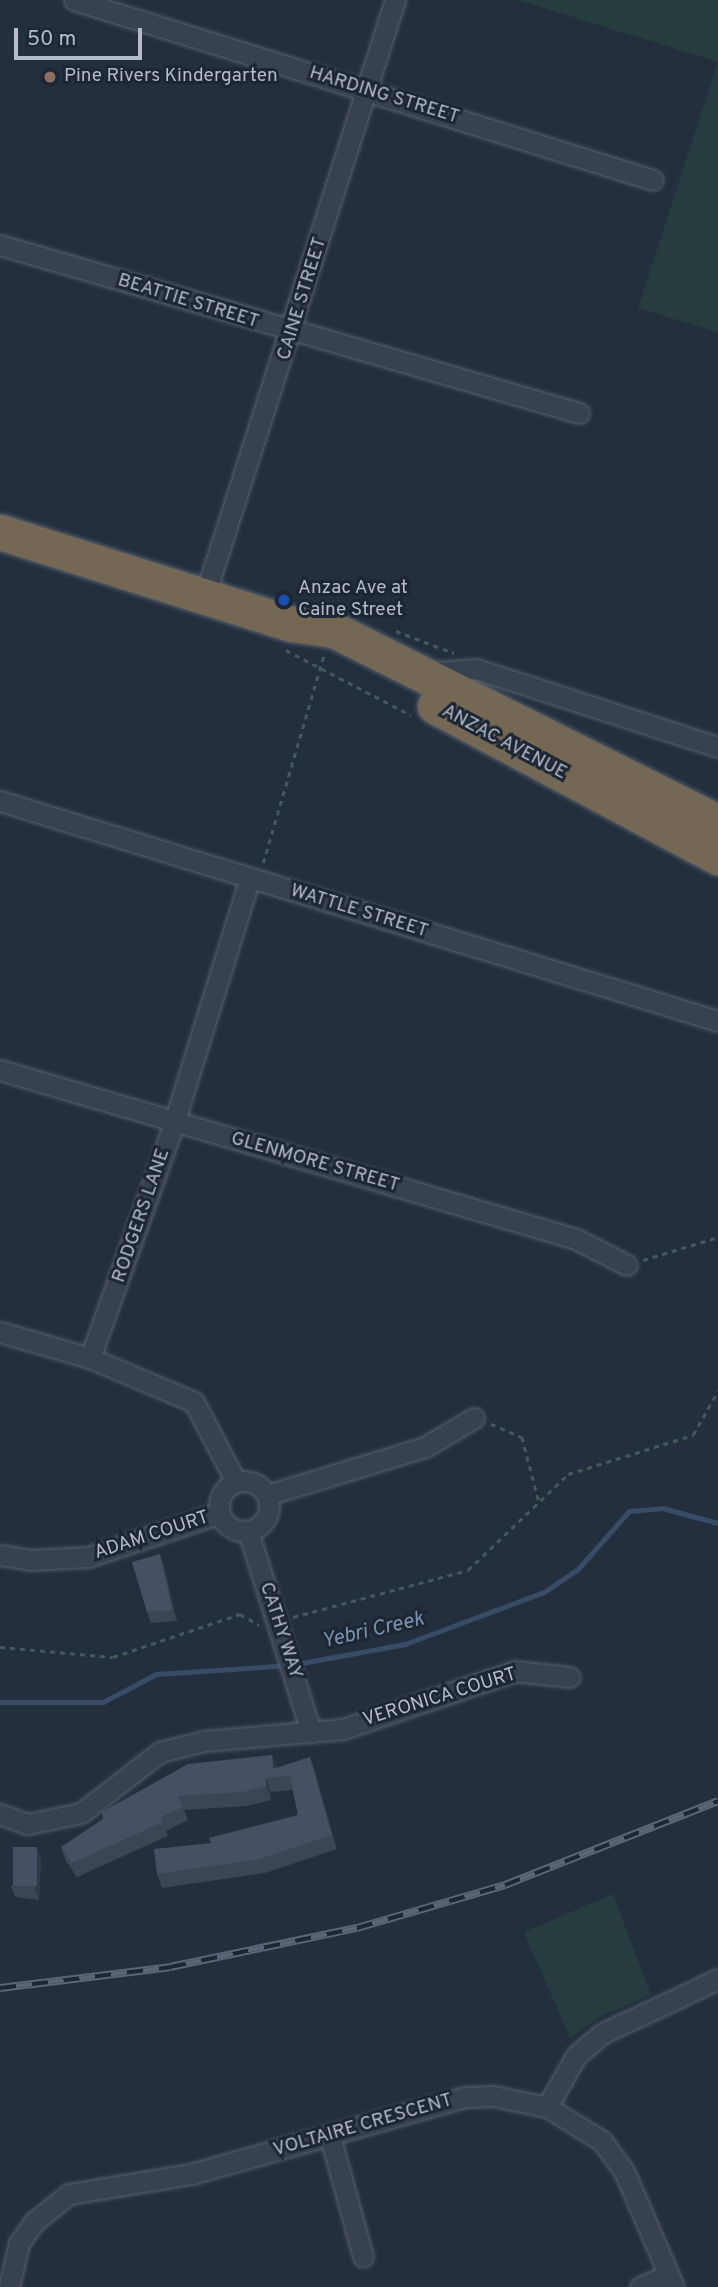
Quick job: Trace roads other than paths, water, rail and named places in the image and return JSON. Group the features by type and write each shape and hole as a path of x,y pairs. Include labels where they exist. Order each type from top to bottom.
{"highway":[{"name":"ANZAC AVENUE","path":"0,532 292,624 334,630 718,822"},
{"name":"ANZAC AVENUE","path":"292,624 325,648 718,858"}],"street":[{"name":"HARDING STREET","path":"74,0 653,180"},
{"name":"CAINE STREET","path":"205,595 227,541 396,0"},
{"name":"BEATTIE STREET","path":"0,245 579,412"},
{"path":"424,674 476,669 594,714 718,747"},
{"name":"WATTLE STREET","path":"0,801 718,1021"},
{"name":"RODGERS LANE","path":"90,1358 174,1123 250,878"},
{"name":"GLENMORE STREET","path":"0,1070 576,1239 627,1265"},
{"path":"0,1332 90,1358 194,1402 236,1482"},
{"path":"267,1495 425,1447 474,1418"},
{"path":"250,1481 267,1495 266,1518 248,1531 228,1525 220,1513 220,1498 236,1482 250,1481"},
{"name":"ADAM COURT","path":"0,1555 30,1560 88,1557 220,1513"},
{"name":"CATHY WAY","path":"248,1531 311,1732"},
{"name":"VERONICA COURT","path":"0,1814 28,1824 54,1822 81,1813 160,1752 343,1729 515,1671 570,1677"},
{"path":"547,2107 576,2056 601,2034 718,1979"},
{"name":"VOLTAIRE CRESCENT","path":"9,2287 19,2242 34,2222 69,2194 191,2174 464,2097 547,2107 602,2141 624,2171 671,2281"},
{"path":"330,2136 363,2257"},
{"path":"640,2287 671,2281"}],"waterway":[{"name":"Yebri Creek","path":"0,1702 103,1702 156,1674 291,1665 405,1644 544,1592 577,1570 629,1511 662,1508 718,1523"}],"railway":[{"path":"0,1988 170,1967 357,1928 505,1885 718,1801"}],"place":[{"name":"Pine Rivers Kindergarten","path":"50,77"},
{"name":"Anzac Ave at Caine Street","path":"284,600"}]}
